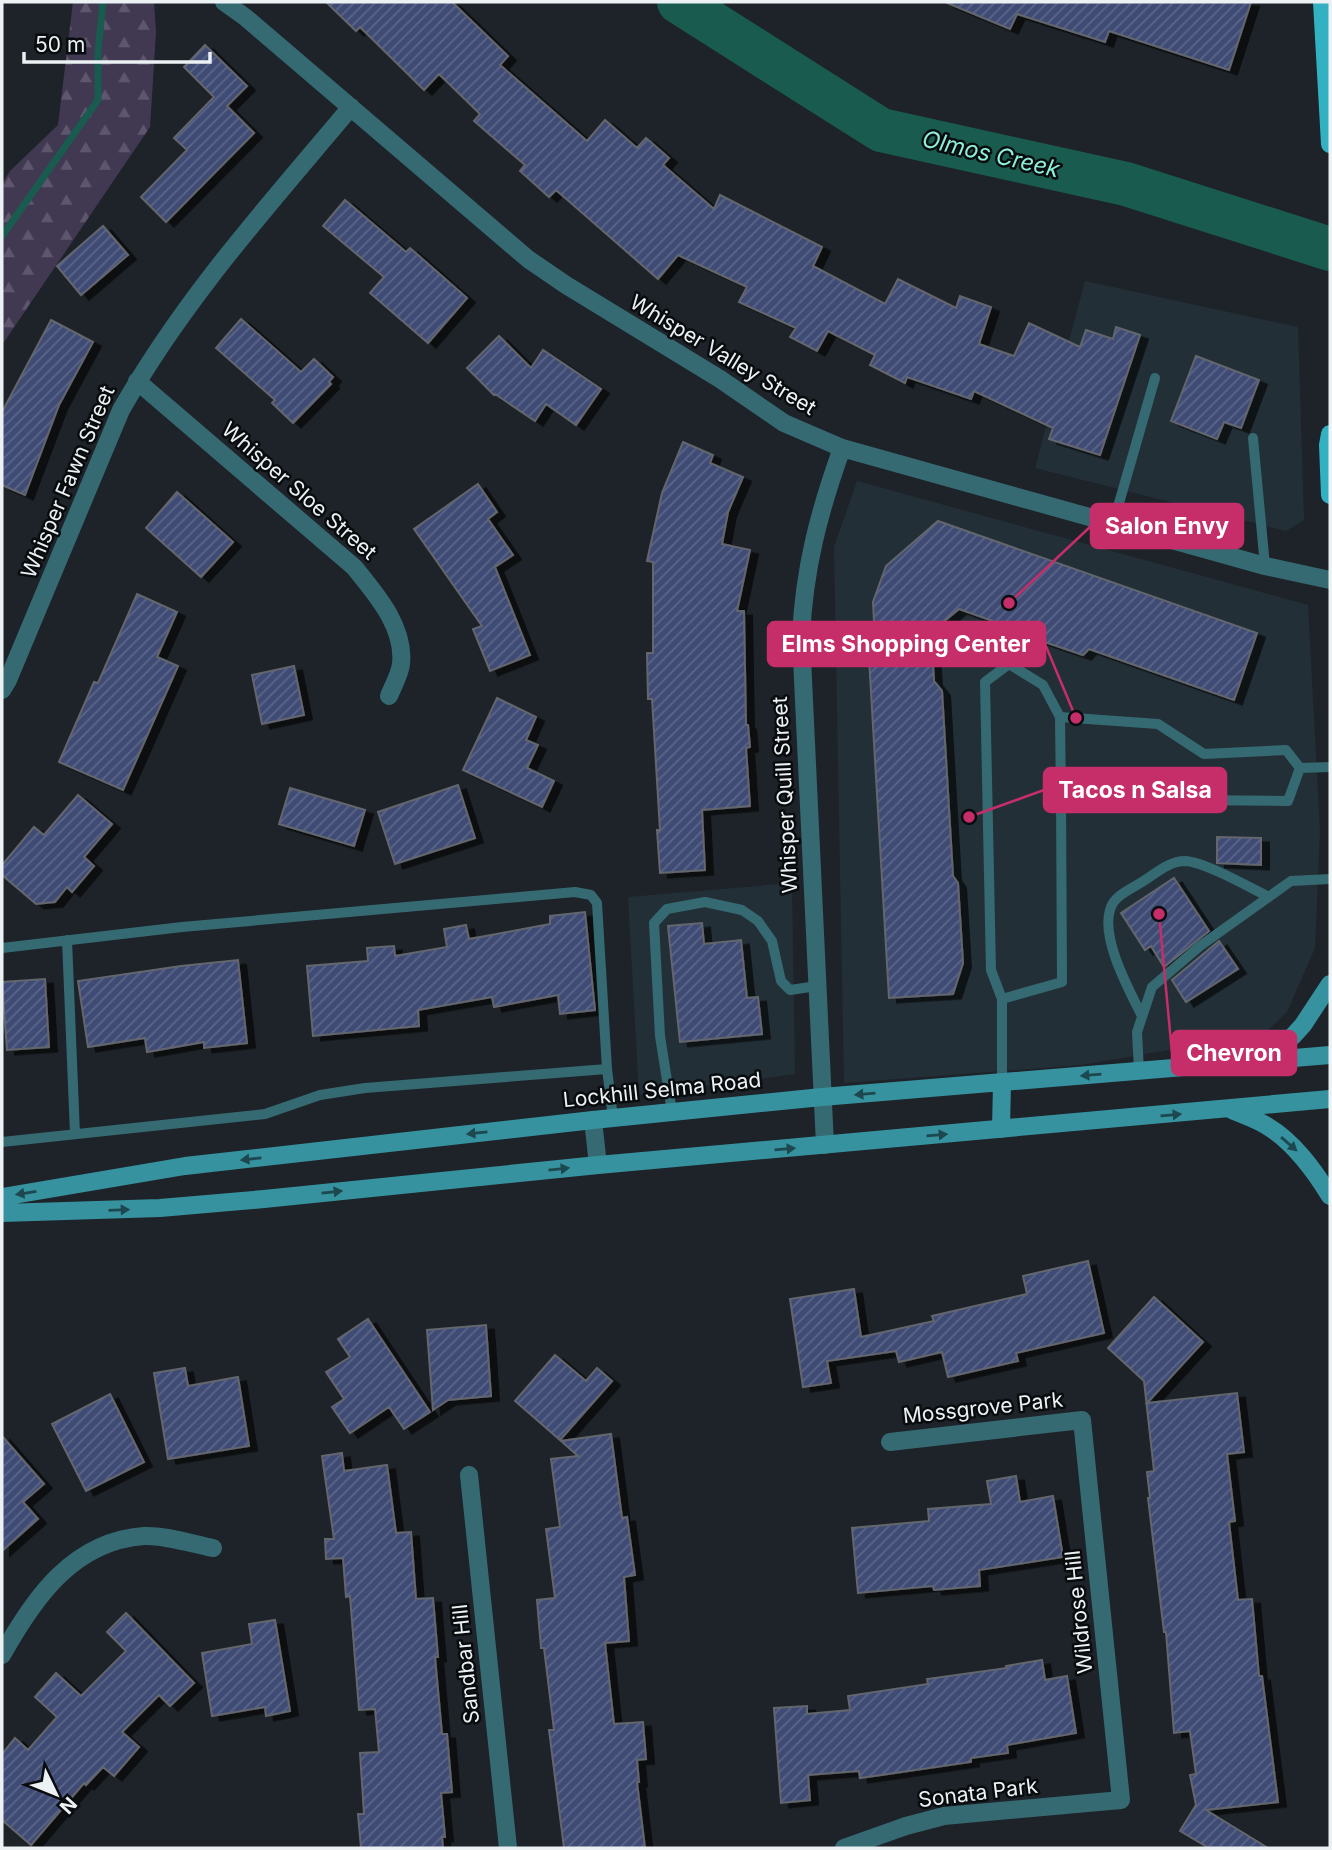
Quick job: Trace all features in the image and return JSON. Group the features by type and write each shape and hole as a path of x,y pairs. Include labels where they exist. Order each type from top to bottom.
{"main road":[{"path":"1322,2 1330,144"},
{"path":"1330,434 1330,495"},
{"path":"1257,1062 1293,1036 1330,984"},
{"name":"Lockhill Selma Road","path":"2,1197 185,1166 593,1120 822,1097 1330,1055"},
{"path":"1001,1129 1002,1083"},
{"path":"2,1213 160,1208 1330,1099"},
{"path":"1231,1110 1268,1126 1293,1147 1330,1196"}],"street":[{"name":"Whisper Valley Street","path":"224,2 246,17 528,259 720,379 784,424 842,448 1265,566 1330,580"},
{"name":"Whisper Fawn Street","path":"2,690 121,410 138,381 203,284 351,107"},
{"name":"Whisper Sloe Street","path":"138,381 354,567 381,601 397,633 401,665 389,696"},
{"name":"Whisper Quill Street","path":"825,1145 801,637 810,551 822,502 842,448"},
{"path":"593,1120 598,1166"},
{"name":"Mossgrove Park","path":"890,1442 1082,1420"},
{"name":"Wildrose Hill","path":"1082,1420 1121,1800"},
{"name":"Sandbar Hill","path":"469,1475 508,1848"},
{"path":"2,1655 23,1618 47,1587 79,1558 106,1543 146,1536 213,1548"},
{"name":"Sonata Park","path":"844,1848 944,1816 1121,1800"}],"lane":[{"path":"1113,524 1155,378"},
{"path":"1253,438 1265,566"},
{"path":"1002,999 1062,982 1060,717 1043,685 1009,664 985,682 991,970 1002,999 1002,1083"},
{"path":"1060,717 1158,724 1204,754 1286,750 1300,768"},
{"path":"1300,768 1330,767"},
{"path":"1061,799 1288,801 1300,768"},
{"path":"1142,1016 1117,967 1109,924 1110,909 1116,899 1171,864 1185,861 1200,865 1269,897"},
{"path":"1139,1071 1137,1032 1152,987 1200,946 1291,881 1330,879"},
{"path":"2,948 182,927 575,892 591,895 597,904 612,1118"},
{"path":"672,1112 660,1036 654,923 667,909 705,902 742,910 758,921 772,941 781,981 790,990 817,986"},
{"path":"67,940 75,1134"},
{"path":"2,1142 265,1114 320,1095 365,1088 607,1069"}],"shaded area":[{"path":"1085,281 1298,327 1304,520 1286,531 1035,468"},
{"path":"857,481 1308,605 1320,831 1315,948 1287,1012 1264,1034 1081,1065 844,1083 834,547"},
{"path":"792,883 795,1074 639,1095 628,897"}],"green space":[{"path":"73,2 154,2 156,32 150,127 2,345 2,184 10,171 58,125"}],"building":[{"path":"326,2 452,2 508,56 500,65 587,141 605,120 637,148 646,138 669,158 663,165 714,209 720,195 822,247 813,266 885,304 898,279 956,308 960,296 991,307 979,344 1014,356 1029,323 1080,347 1086,330 1113,339 1116,327 1140,335 1100,455 1049,439 1053,428 974,391 971,399 907,377 905,383 870,365 875,355 828,331 817,351 790,337 796,328 739,302 747,287 678,255 658,279 556,190 549,197 520,171 525,165 474,121 480,114 439,74 424,90 360,27 356,31"},
{"path":"945,2 1251,2 1229,70 1109,31 1105,42 1017,14 1010,29"},
{"path":"205,45 247,86 227,106 254,133 166,222 141,197 187,150 174,138 214,97 184,67"},
{"path":"345,200 406,252 410,248 467,298 428,343 370,293 384,277 323,226"},
{"path":"103,226 128,255 81,295 57,266"},
{"path":"241,319 301,372 314,359 333,377 329,382 331,384 293,423 272,403 275,400 216,348"},
{"path":"51,320 93,342 59,405 25,495 2,485 2,412"},
{"path":"499,336 531,368 543,350 601,389 576,425 546,404 535,421 494,395 467,368"},
{"path":"1196,356 1259,380 1241,428 1224,422 1217,439 1171,421"},
{"path":"683,442 713,455 710,463 743,477 728,512 722,544 750,550 737,611 744,611 746,725 750,747 746,748 750,806 702,810 705,870 660,873 652,699 648,699 647,653 653,653 653,562 647,561 662,493"},
{"path":"478,484 497,512 488,519 513,555 495,567 530,655 490,671 473,629 482,626 414,529"},
{"path":"177,492 233,542 201,577 146,528"},
{"path":"938,521 1257,633 1234,700 1089,649 1083,655 1036,639 1033,641 1001,630 993,621 959,609 924,638 932,649 934,681 942,691 953,876 958,883 963,963 953,994 889,998 869,658 875,641 873,602 886,566"},
{"path":"137,594 177,612 157,657 178,666 123,790 59,762 94,682 98,683"},
{"path":"294,666 304,715 262,724 252,675"},
{"path":"497,698 536,717 526,740 538,745 527,768 554,781 542,807 463,770"},
{"path":"458,785 475,838 395,864 378,812"},
{"path":"290,788 365,810 354,846 279,824"},
{"path":"78,795 112,824 84,857 94,866 72,892 67,887 55,902 36,904 2,875 2,865 34,827 44,835"},
{"path":"1217,837 1261,838 1261,865 1217,863"},
{"path":"1174,878 1209,931 1164,967 1151,946 1145,950 1121,913"},
{"path":"585,912 595,1010 560,1014 558,995 494,1007 492,997 418,1010 419,1026 313,1036 307,966 368,961 367,948 394,946 395,956 447,947 444,929 466,925 469,939 550,924 550,916"},
{"path":"702,923 704,944 741,940 747,998 758,997 762,1034 680,1042 668,926"},
{"path":"1219,941 1238,969 1186,1002 1172,980"},
{"path":"238,960 247,1043 204,1048 204,1042 147,1052 145,1038 88,1047 78,981"},
{"path":"45,979 49,1047 7,1050 2,982"},
{"path":"1088,1261 1104,1333 1016,1353 1018,1361 948,1377 942,1352 899,1362 896,1351 827,1361 831,1383 803,1387 790,1299 854,1289 861,1337 934,1321 932,1316 1027,1294 1023,1276"},
{"path":"1154,1297 1203,1342 1147,1403 1237,1393 1244,1452 1227,1454 1235,1521 1229,1522 1238,1600 1252,1599 1259,1676 1262,1676 1278,1802 1206,1810 1268,1848 1209,1848 1180,1831 1196,1805 1190,1775 1196,1774 1190,1731 1174,1733 1166,1632 1148,1498 1147,1472 1154,1471 1144,1381 1108,1348"},
{"path":"368,1319 430,1412 404,1429 389,1407 350,1433 332,1407 344,1399 326,1372 350,1357 338,1339"},
{"path":"486,1325 491,1396 448,1400 433,1410 427,1330"},
{"path":"555,1355 586,1381 597,1368 612,1381 560,1440 515,1401"},
{"path":"185,1368 188,1386 238,1377 249,1446 168,1459 154,1373"},
{"path":"110,1394 144,1462 86,1491 52,1424"},
{"path":"611,1434 622,1518 627,1517 635,1575 624,1577 629,1641 605,1643 614,1724 643,1722 646,1759 637,1760 637,1782 645,1848 564,1848 549,1730 554,1730 544,1648 541,1648 537,1600 555,1598 546,1529 560,1527 551,1459 578,1456 561,1441"},
{"path":"2,1436 44,1484 23,1502 38,1519 2,1551"},
{"path":"342,1453 344,1471 387,1465 396,1533 411,1532 416,1599 433,1598 442,1734 447,1734 452,1792 441,1793 445,1837 442,1837 443,1848 361,1848 358,1814 364,1814 360,1753 379,1752 375,1709 359,1710 350,1596 346,1597 343,1558 326,1559 325,1539 334,1539 322,1456"},
{"path":"1016,1476 1020,1502 1053,1496 1063,1557 979,1570 980,1586 934,1590 933,1586 858,1593 852,1528 929,1521 928,1509 991,1504 987,1481"},
{"path":"126,1613 194,1683 170,1706 159,1695 122,1732 139,1747 114,1776 103,1767 86,1785 84,1783 31,1845 2,1820 2,1754 15,1738 28,1750 57,1717 35,1697 56,1673 81,1696 126,1651 107,1632"},
{"path":"275,1620 290,1711 266,1716 265,1707 212,1716 202,1653 252,1644 249,1624"},
{"path":"1042,1660 1045,1680 1067,1676 1076,1733 1007,1745 1008,1753 971,1758 971,1762 860,1778 859,1771 808,1775 810,1800 781,1803 774,1708 807,1706 807,1714 850,1710 848,1696 928,1684 927,1679 1007,1668 1006,1666"}],"waterway":[{"path":"2,236 98,100 98,52 103,2"},
{"name":"Olmos Creek","path":"679,2 881,130 1126,184 1330,249"}],"place":[{"name":"Salon Envy","path":"1009,603"},
{"name":"Elms Shopping Center","path":"1076,718"},
{"name":"Tacos n Salsa","path":"969,817"},
{"name":"Chevron","path":"1159,914"}]}
